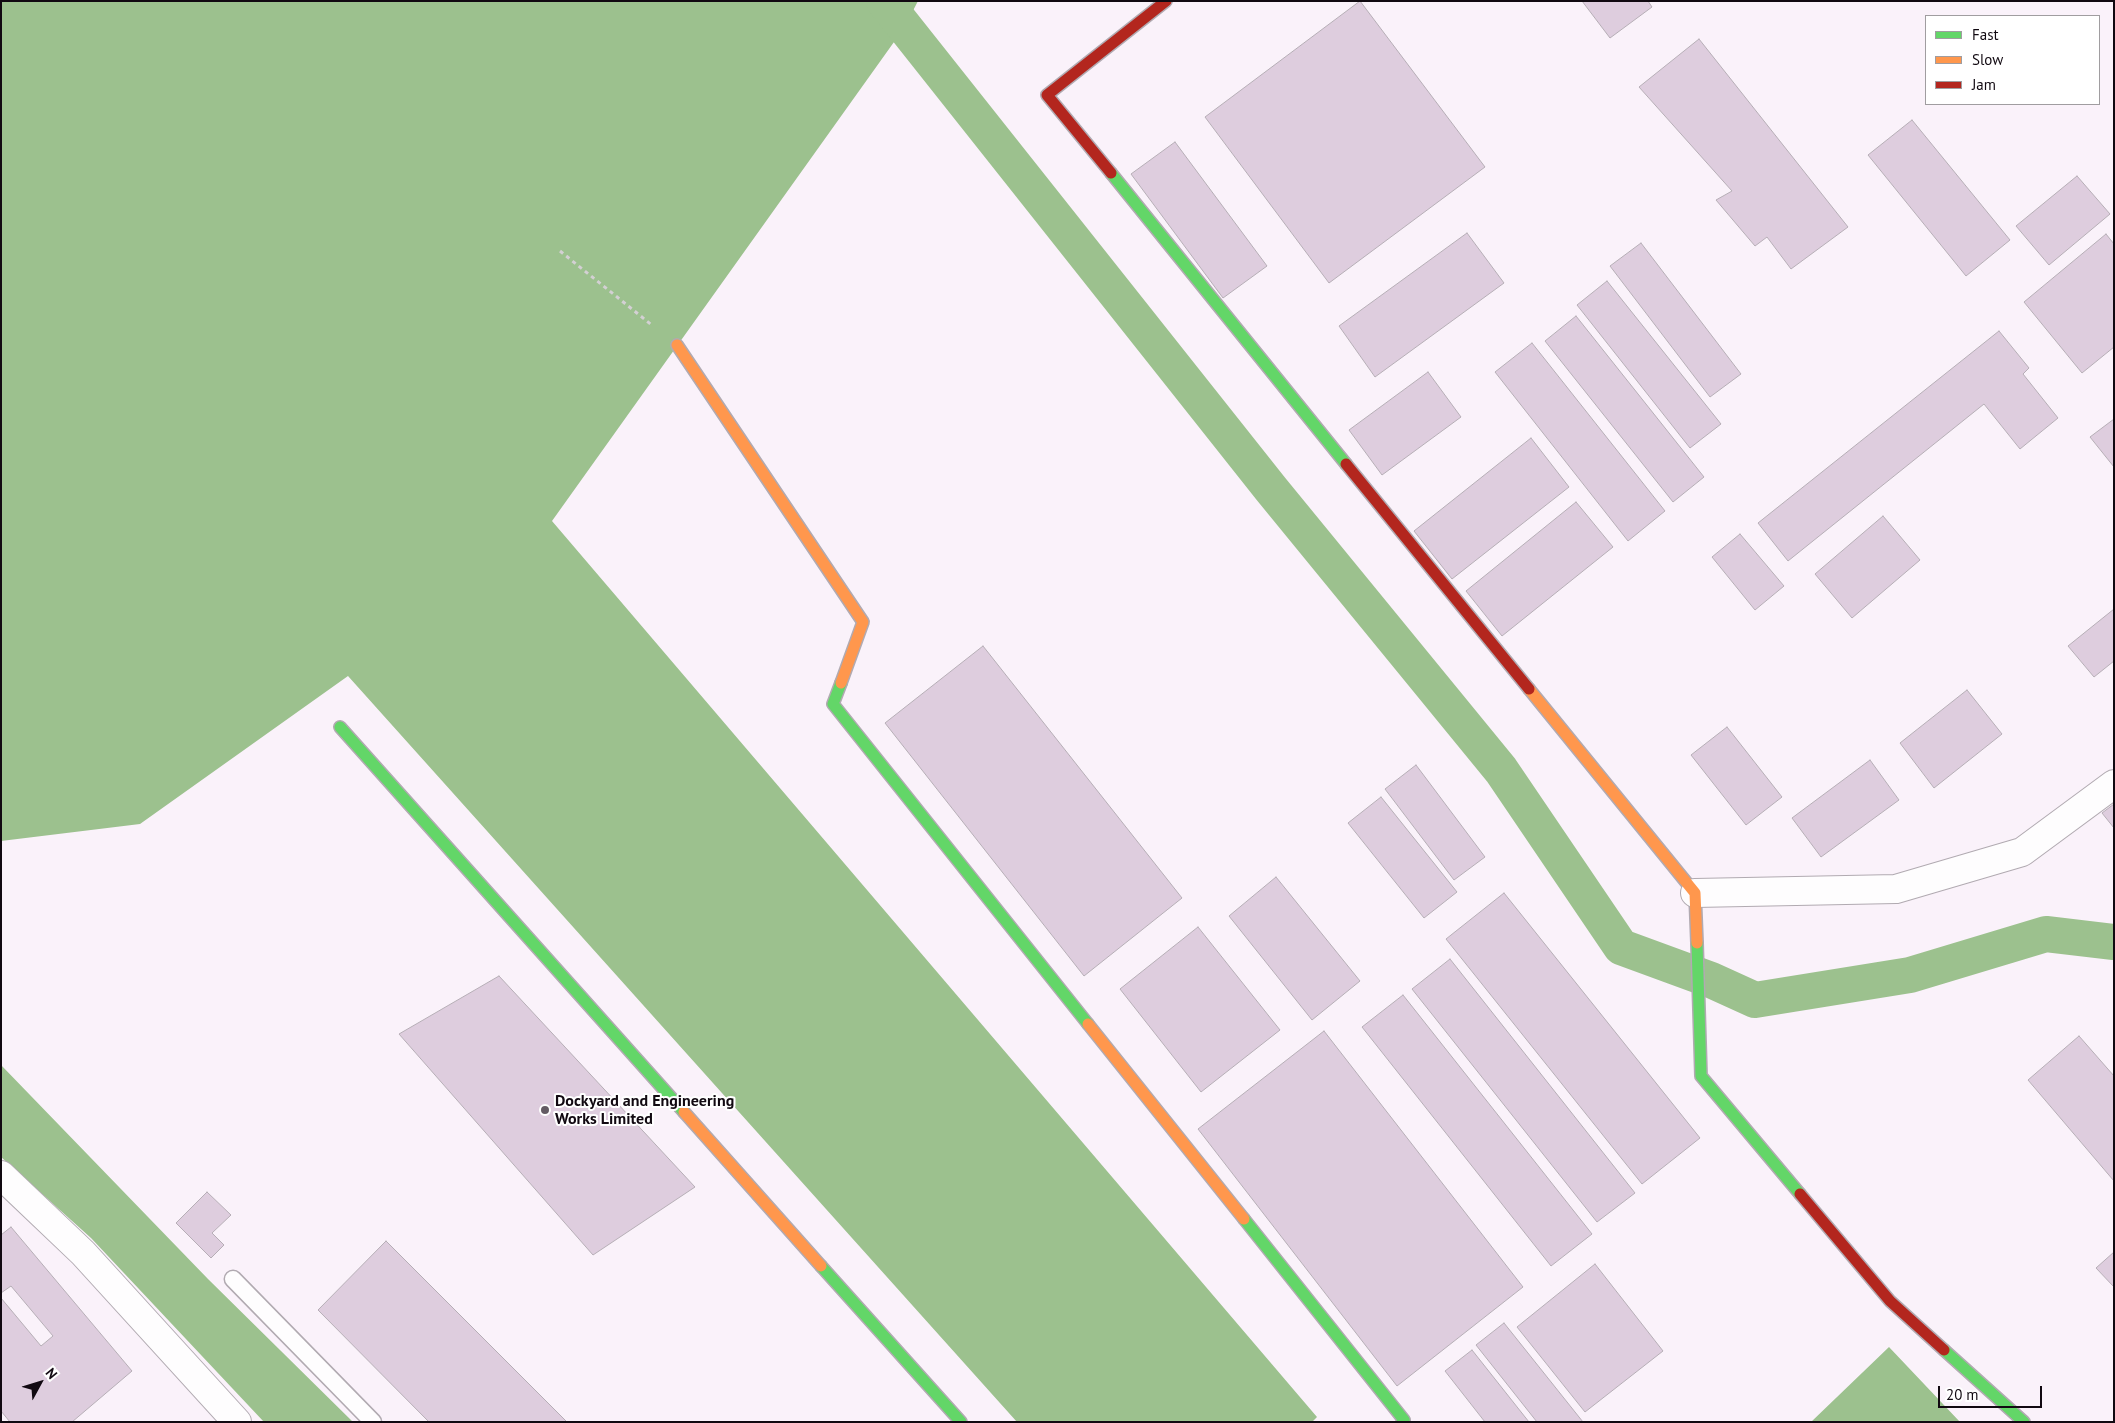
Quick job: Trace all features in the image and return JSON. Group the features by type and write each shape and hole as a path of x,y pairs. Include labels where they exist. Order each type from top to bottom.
{"street":[{"path":"1166,1 1047,96 1695,893 1701,1076 1890,1301 2024,1422"},
{"path":"677,345 862,622 833,704 1398,1412 1404,1420 1402,1422"},
{"path":"340,727 961,1422"},
{"path":"1695,893 1896,889 2022,852 2114,784"},
{"path":"1,1175 83,1252 237,1422"}],"lane":[{"path":"233,1279 373,1422"}],"path":[{"path":"560,251 677,345"}],"shaded area":[{"path":"1,1 918,1 904,28 552,521 1317,1417 1312,1422 1017,1422 348,676 140,824 1,841"},
{"path":"1,1065 208,1279 353,1422 264,1422 91,1238 1,1157"},
{"path":"1889,1347 1960,1422 1811,1422"}],"building":[{"path":"1360,1 1485,167 1329,283 1205,117"},
{"path":"1582,1 1648,1 1652,7 1610,38"},
{"path":"1699,39 1848,227 1791,269 1767,237 1755,246 1716,200 1732,191 1639,87"},
{"path":"1912,120 2010,240 1966,276 1868,155"},
{"path":"1175,142 1267,266 1223,298 1131,174"},
{"path":"2077,176 2110,214 2049,265 2016,226"},
{"path":"1467,233 1504,283 1375,377 1339,326"},
{"path":"2106,234 2114,244 2114,347 2082,373 2024,302"},
{"path":"1641,243 1741,374 1710,397 1610,266"},
{"path":"1607,281 1721,424 1690,448 1577,305"},
{"path":"1576,316 1704,477 1673,502 1545,341"},
{"path":"1999,331 2029,368 2023,374 2058,418 2020,449 1984,404 1788,561 1758,523"},
{"path":"1532,343 1665,511 1628,541 1495,372"},
{"path":"1428,372 1461,417 1382,475 1349,430"},
{"path":"2114,419 2114,467 2090,437"},
{"path":"1531,438 1569,487 1452,579 1414,531"},
{"path":"1576,502 1613,547 1502,636 1466,591"},
{"path":"1883,516 1920,560 1852,618 1815,574"},
{"path":"1740,534 1784,586 1755,610 1712,557"},
{"path":"2114,609 2114,661 2094,677 2068,646"},
{"path":"983,646 1182,898 1084,976 885,723"},
{"path":"1967,690 2002,734 1934,788 1900,743"},
{"path":"1727,727 1782,797 1746,825 1691,755"},
{"path":"1870,760 1899,800 1821,857 1792,818"},
{"path":"1416,765 1485,857 1454,880 1385,789"},
{"path":"1381,797 1457,892 1424,918 1348,823"},
{"path":"2114,804 2114,828 2102,813"},
{"path":"1276,877 1360,981 1312,1020 1229,916"},
{"path":"1504,893 1700,1138 1642,1184 1446,939"},
{"path":"1198,927 1280,1030 1201,1092 1120,989"},
{"path":"1450,959 1635,1193 1597,1222 1412,989"},
{"name":"Dockyard and Engineering Works Limited","path":"499,976 695,1187 593,1255 399,1034"},
{"path":"1403,995 1592,1234 1551,1266 1362,1027"},
{"path":"1324,1031 1523,1287 1397,1386 1198,1129"},
{"path":"2079,1036 2114,1076 2114,1181 2028,1080"},
{"path":"207,1192 231,1215 212,1233 224,1245 211,1258 176,1223"},
{"path":"11,1227 132,1371 72,1422 10,1422 1,1411 1,1298 41,1346 53,1336 11,1286 1,1293 1,1235"},
{"path":"386,1241 567,1422 429,1422 318,1310"},
{"path":"2114,1252 2114,1287 2096,1268"},
{"path":"1595,1264 1663,1351 1585,1412 1517,1327"},
{"path":"1504,1323 1583,1422 1537,1422 1476,1345"},
{"path":"1472,1350 1529,1422 1485,1422 1445,1371"}],"waterway":[{"path":"884,1 1271,489 1501,770 1621,947 1711,980 1755,1000 1910,975 2046,934 2114,942"}],"traffic: fast":[{"path":"1111,173 1346,464"},
{"path":"841,683 833,704 1088,1024"},
{"path":"340,727 684,1112"},
{"path":"1697,943 1701,1076 1800,1194"},
{"path":"1244,1219 1404,1420 1402,1422"},
{"path":"821,1266 961,1422"},
{"path":"1944,1350 2024,1422"}],"traffic: slow":[{"path":"677,345 863,622 841,683"},
{"path":"1529,689 1695,893 1697,943"},
{"path":"1088,1024 1244,1219"},
{"path":"684,1112 821,1266"}],"traffic: jam":[{"path":"1111,173 1047,95 1166,1"},
{"path":"1346,464 1529,689"},
{"path":"1800,1194 1890,1301 1944,1350"}],"place":[{"name":"Dockyard and Engineering Works Limited","path":"545,1110"}]}
